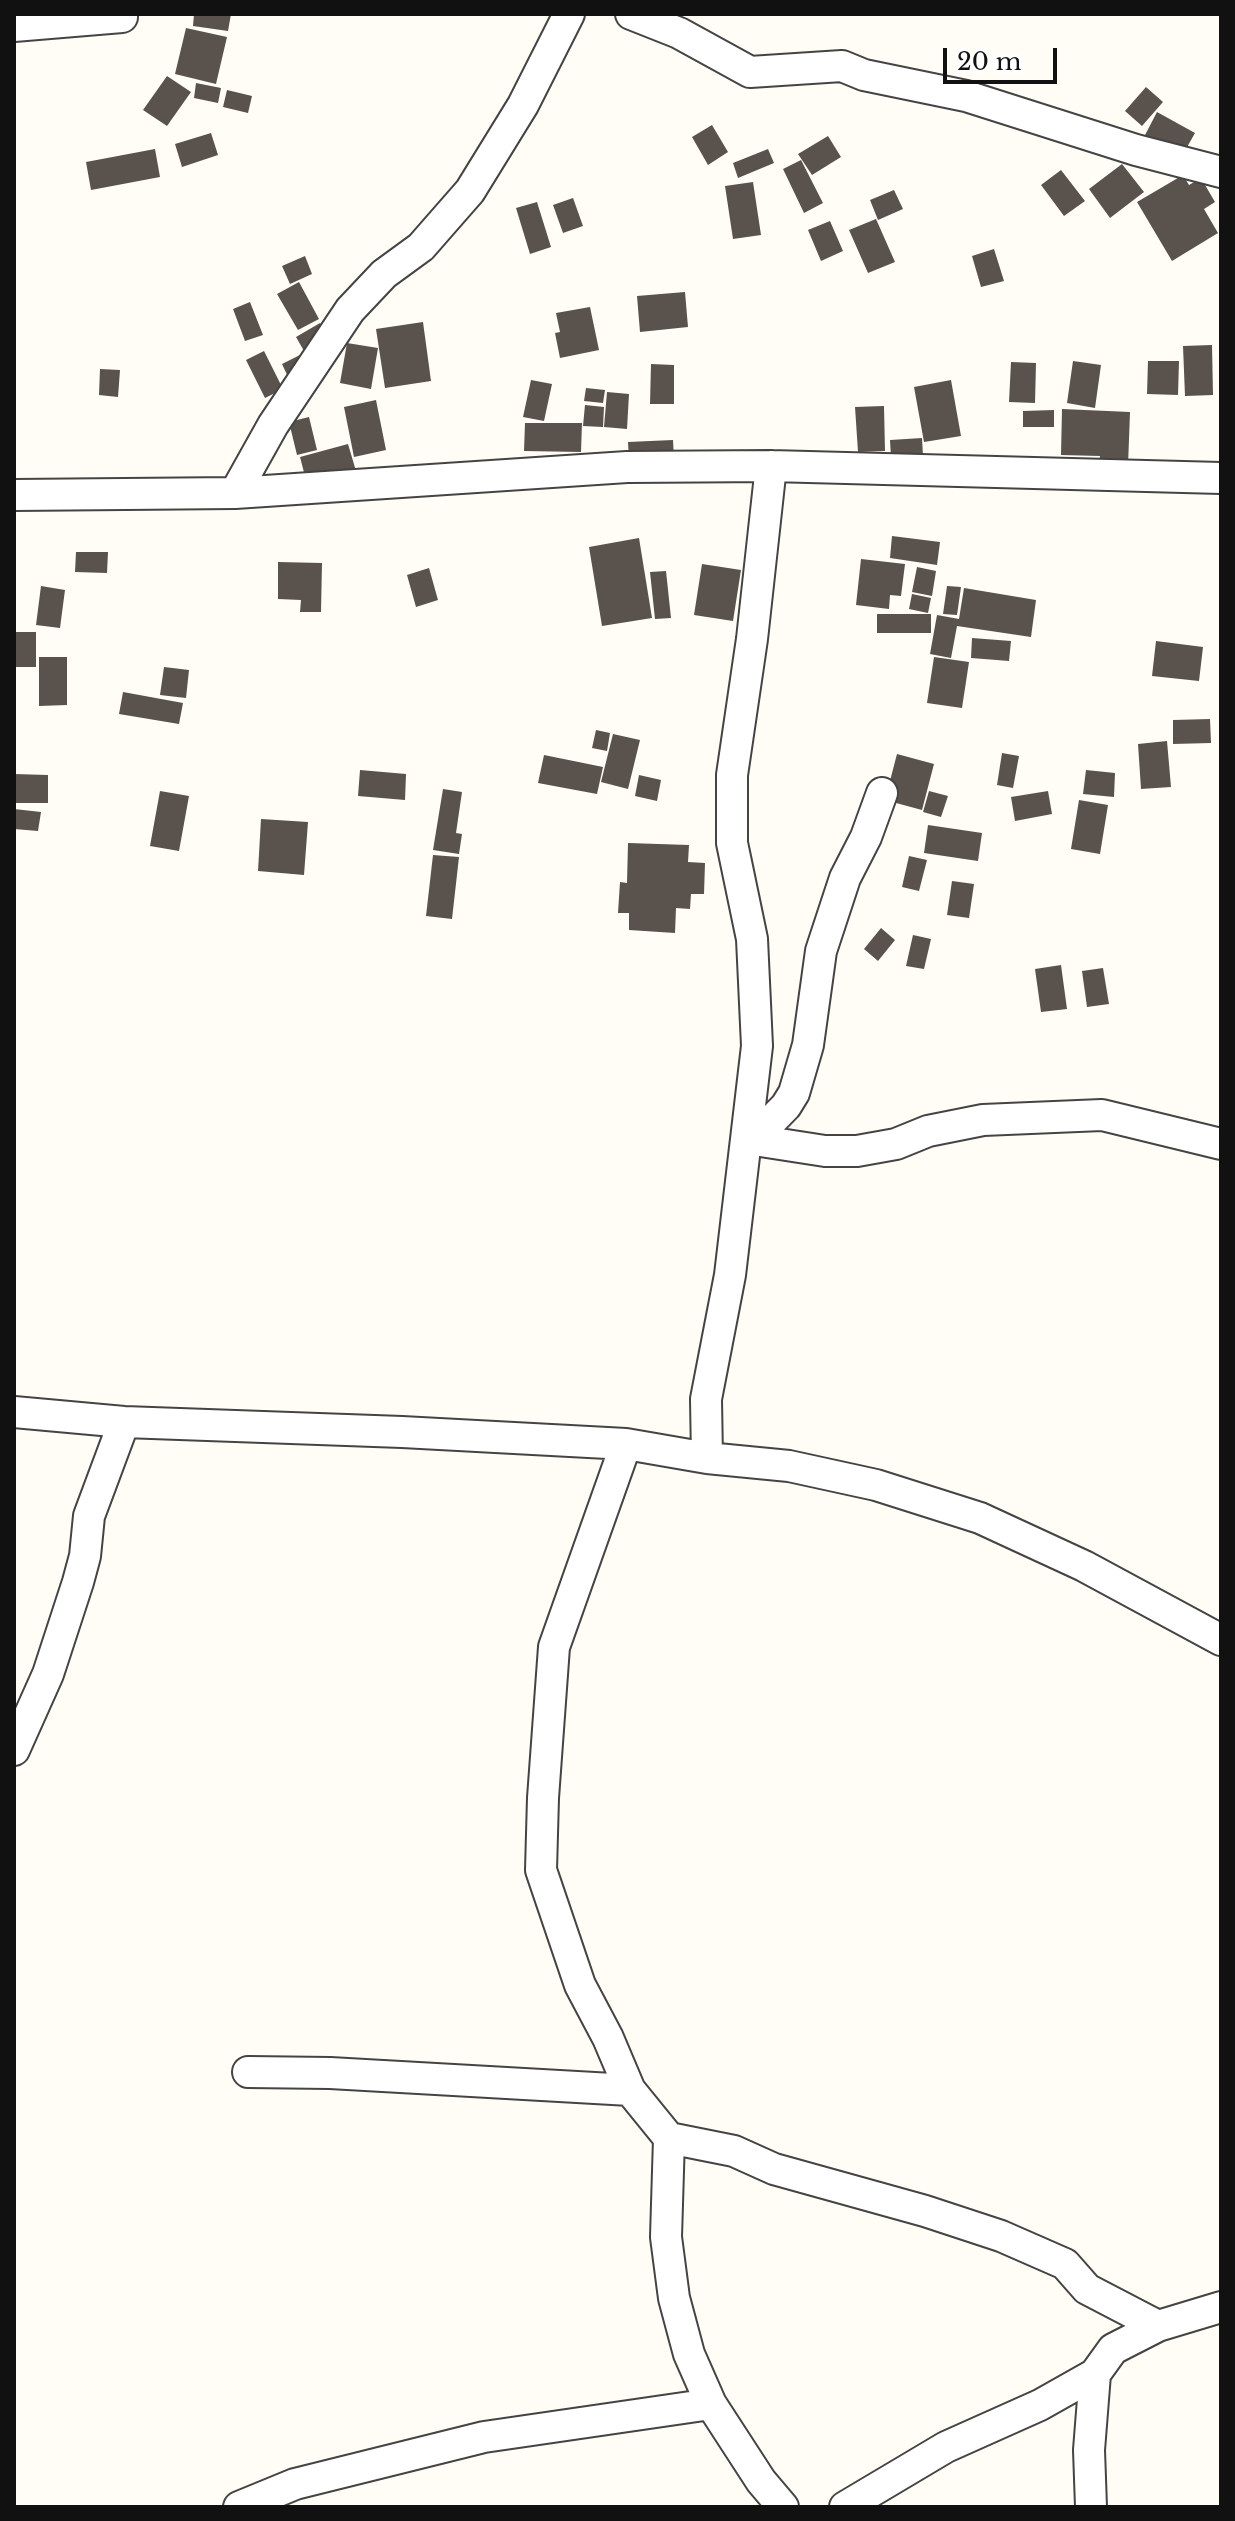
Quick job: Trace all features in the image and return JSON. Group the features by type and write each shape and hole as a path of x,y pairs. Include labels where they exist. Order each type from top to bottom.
{"street":[{"path":"235,493 273,425 350,310 384,274 421,247 470,191 523,105 569,14"},
{"path":"631,14 679,33 750,72 842,66 864,75 966,96 1136,150 1221,172"},
{"path":"14,26 122,17"},
{"path":"707,1458 706,1399 720,1340 750,1143 757,1046 752,939 732,843 732,775 752,639 771,466"},
{"path":"14,495 235,493 627,467 771,466 1221,478"},
{"path":"750,1143 786,1106 794,1093 808,1045 821,951 845,878 866,837 882,793"},
{"path":"750,1143 857,1151 896,1144 928,1131 983,1120 1102,1115 1221,1144"},
{"path":"14,1412 124,1422 626,1444 707,1458 789,1466 876,1485 980,1518 1084,1566 1221,1640"},
{"path":"14,1750 48,1674 85,1556 89,1516 124,1422"},
{"path":"626,1444 554,1647 541,1870 580,1985 608,2038 630,2090 669,2138 734,2151 774,2169 925,2211 1001,2236 1065,2264 1087,2289 1158,2326"},
{"path":"248,2072 330,2073 630,2090"},
{"path":"669,2138 666,2237 674,2298 689,2354 711,2404 761,2481 783,2507"},
{"path":"845,2507 946,2447 1040,2405 1095,2374 1113,2349 1158,2326 1221,2307"},
{"path":"1091,2507 1089,2450 1095,2374"},
{"path":"239,2507 322,2476 484,2437 711,2404"}],"building":[{"path":"194,14 231,14 228,31 193,26"},
{"path":"186,28 227,37 216,84 175,74"},
{"path":"167,76 191,92 167,126 143,110"},
{"path":"196,83 221,88 218,103 194,98"},
{"path":"1146,87 1163,102 1142,126 1125,111"},
{"path":"227,90 252,96 248,113 223,107"},
{"path":"1157,112 1195,133 1181,158 1144,137"},
{"path":"712,125 728,152 708,165 692,137"},
{"path":"211,133 218,155 182,167 175,144"},
{"path":"828,136 841,157 812,175 798,154"},
{"path":"155,149 160,177 91,190 86,162"},
{"path":"768,149 774,163 738,178 733,163"},
{"path":"801,160 823,203 804,213 783,169"},
{"path":"1122,164 1144,192 1110,218 1089,189"},
{"path":"1061,170 1085,201 1064,216 1041,185"},
{"path":"1183,175 1189,185 1201,178 1215,202 1204,209 1218,233 1172,261 1137,202"},
{"path":"753,182 761,235 733,239 725,186"},
{"path":"894,190 903,209 878,220 870,200"},
{"path":"573,198 583,226 563,233 553,205"},
{"path":"537,202 551,247 530,254 516,208"},
{"path":"876,219 895,262 868,273 849,230"},
{"path":"830,221 843,251 821,261 808,230"},
{"path":"994,249 1004,281 981,287 972,256"},
{"path":"305,256 312,274 290,284 282,266"},
{"path":"299,282 319,319 298,330 277,294"},
{"path":"685,292 688,327 640,332 637,296"},
{"path":"250,302 263,335 245,341 233,309"},
{"path":"590,307 599,350 560,358 555,333 560,332 556,313"},
{"path":"423,322 431,381 385,388 376,329"},
{"path":"320,323 328,338 304,351 296,337"},
{"path":"347,343 378,348 371,389 340,383"},
{"path":"1212,345 1213,395 1185,396 1183,346"},
{"path":"264,351 283,389 265,398 246,360"},
{"path":"304,353 289,379 282,364"},
{"path":"1073,361 1101,365 1095,408 1067,403"},
{"path":"1148,361 1179,361 1178,395 1147,394"},
{"path":"1011,362 1036,363 1035,403 1009,402"},
{"path":"651,364 674,365 674,404 650,404"},
{"path":"100,369 120,370 118,397 99,395"},
{"path":"531,380 552,384 544,421 523,417"},
{"path":"951,380 961,436 924,442 914,387"},
{"path":"586,388 605,390 603,403 584,401"},
{"path":"607,392 629,394 627,429 604,427"},
{"path":"376,400 386,450 354,457 344,407"},
{"path":"585,405 604,407 603,427 583,426"},
{"path":"884,406 885,451 858,452 855,407"},
{"path":"1062,409 1130,412 1128,466 1099,465 1100,456 1061,455"},
{"path":"1054,410 1054,427 1023,427 1023,411"},
{"path":"309,417 317,450 297,455 289,422"},
{"path":"525,423 582,423 581,452 524,451"},
{"path":"922,438 923,456 891,458 890,440"},
{"path":"673,440 674,459 629,461 628,442"},
{"path":"348,444 356,471 307,484 300,457"},
{"path":"892,536 940,542 937,565 890,558"},
{"path":"639,538 652,618 602,626 589,547"},
{"path":"76,552 108,552 107,573 75,572"},
{"path":"861,559 905,564 901,596 890,595 889,609 856,605"},
{"path":"278,562 322,563 321,612 300,612 301,600 278,599"},
{"path":"702,564 741,570 733,621 694,615"},
{"path":"917,567 936,571 932,596 912,592"},
{"path":"429,568 438,600 416,607 407,575"},
{"path":"666,571 671,618 655,619 650,572"},
{"path":"41,586 65,590 60,628 36,625"},
{"path":"947,586 961,587 957,615 943,614"},
{"path":"964,588 1036,600 1031,637 957,626 951,658 930,654 937,615 959,619"},
{"path":"912,594 931,598 928,613 909,609"},
{"path":"877,614 931,614 931,633 877,633"},
{"path":"14,632 36,632 36,667 14,667"},
{"path":"972,638 1011,641 1009,661 971,658"},
{"path":"1156,641 1203,647 1199,681 1152,676"},
{"path":"39,657 67,657 67,705 39,706"},
{"path":"934,657 969,662 962,708 927,703"},
{"path":"164,667 189,670 186,698 160,695"},
{"path":"123,692 183,703 179,724 119,714"},
{"path":"1210,719 1211,743 1173,744 1173,720"},
{"path":"596,730 610,733 607,751 592,748"},
{"path":"613,734 640,740 628,789 601,782"},
{"path":"1167,741 1171,787 1141,789 1138,744"},
{"path":"1002,753 1019,756 1013,788 997,785"},
{"path":"897,754 934,764 922,810 885,800"},
{"path":"544,755 603,767 597,794 538,783"},
{"path":"360,770 406,774 405,800 358,796"},
{"path":"1086,770 1115,773 1114,797 1083,794"},
{"path":"14,774 48,775 48,803 14,803"},
{"path":"639,775 661,780 657,801 635,796"},
{"path":"443,789 462,792 456,833 462,834 459,854 433,850"},
{"path":"160,791 189,796 179,851 150,846"},
{"path":"929,791 948,796 941,817 923,812"},
{"path":"1048,791 1052,814 1015,821 1011,797"},
{"path":"1079,800 1108,805 1100,854 1071,849"},
{"path":"14,809 41,812 38,831 14,829"},
{"path":"261,819 308,822 304,875 258,871"},
{"path":"928,825 982,833 978,861 924,853"},
{"path":"628,843 689,845 688,862 705,863 704,894 691,894 690,909 676,908 675,933 629,930 629,913 618,913 620,882 627,883"},
{"path":"433,855 459,857 452,919 426,916"},
{"path":"909,856 927,860 919,891 902,887"},
{"path":"952,881 974,884 969,918 947,915"},
{"path":"881,928 895,940 878,961 864,949"},
{"path":"913,935 931,939 924,969 906,966"},
{"path":"1061,965 1067,1009 1041,1012 1035,969"},
{"path":"1103,968 1109,1004 1087,1007 1082,971"}]}
